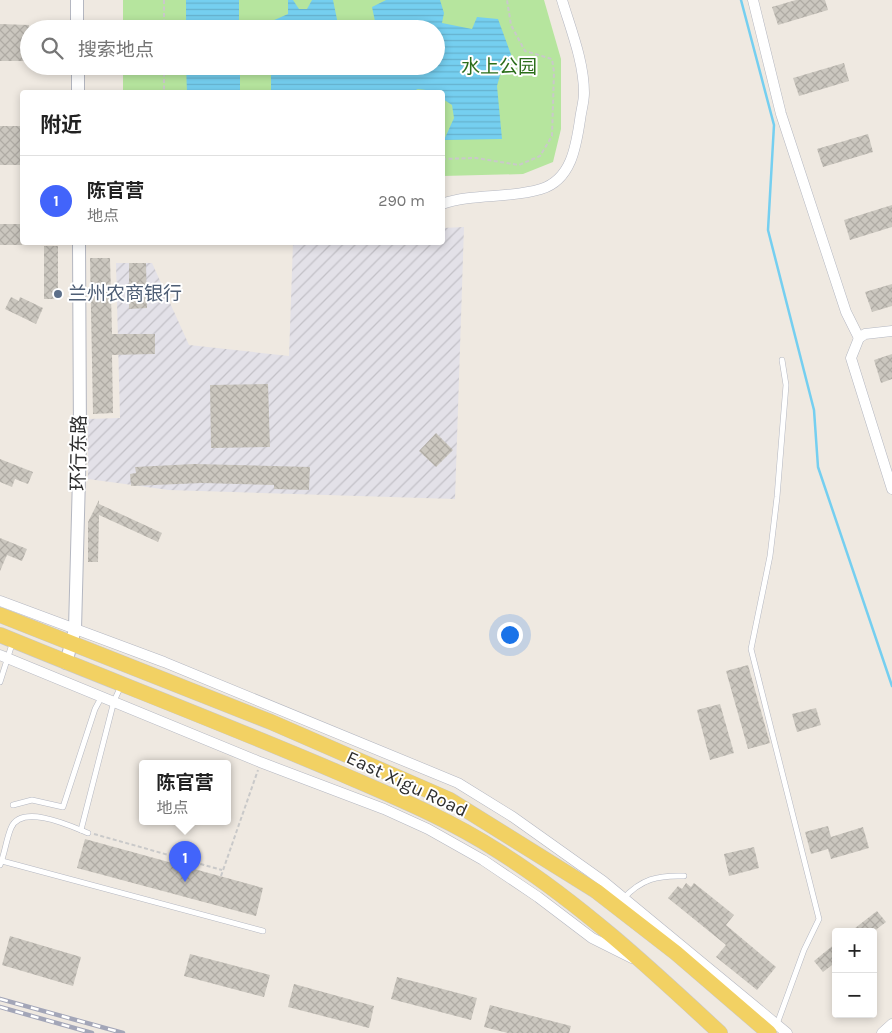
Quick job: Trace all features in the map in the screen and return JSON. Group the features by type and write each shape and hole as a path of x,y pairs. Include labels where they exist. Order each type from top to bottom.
{"main road":[{"name":"East Xigu Road","path":"0,615 289,730 450,800 596,891 620,903 676,953 773,1029"},
{"name":"East Xigu Road","path":"7,638 270,743 442,818 498,851 581,911 649,967 720,1033"}],"street":[{"path":"77,0 78,20"},
{"path":"445,203 459,198 527,193 543,188 558,179 569,166 575,150 584,93 578,50 562,0"},
{"path":"754,0 782,114 846,312 859,338"},
{"path":"78,75 78,90"},
{"name":"环行东路","path":"66,663 75,629 80,440 79,245"},
{"path":"892,331 865,334 859,338 851,358 892,489"},
{"path":"0,601 164,662 458,783 551,843 620,903"},
{"path":"4,656 260,762 384,809 428,829 483,860 530,891 592,938 649,967"},
{"path":"60,679 66,663"},
{"path":"882,1033 892,1024"},
{"path":"773,1029 787,1033"}],"lane":[{"path":"773,1029 804,950 819,919 751,649 770,556 786,385 782,360"},
{"path":"0,682 7,638"},
{"path":"81,830 114,701 122,684"},
{"path":"13,805 32,800 63,807 95,709 102,696"},
{"path":"88,833 38,816 22,817 11,826 1,863 263,931"},
{"path":"498,851 508,835"},
{"path":"620,903 633,888 650,878 684,876"}],"path":[{"path":"164,0 164,20"},
{"path":"445,159 476,158 519,165 540,156 552,136 554,72 552,59 525,51 511,25 507,0"},
{"path":"164,75 164,90"},
{"path":"221,876 260,762"},
{"path":"88,833 222,870"}],"shaded area":[{"path":"464,227 455,499 169,490 88,479 88,419 120,418 116,263 152,263 189,345 289,356 293,245 445,245 445,228"}],"green space":[{"name":"水上公园","path":"123,0 544,0 561,59 561,129 553,162 523,174 445,176 445,90 123,90 123,75 445,75 445,20 123,20"}],"water":[{"path":"186,0 239,0 239,20 186,20"},
{"path":"288,0 293,0 299,9 307,9 312,0 333,0 337,20 274,20 288,14"},
{"path":"386,0 440,0 444,13 443,20 375,20 372,7"},
{"path":"477,17 498,19 513,60 501,72 497,86 502,139 445,140 454,118 452,105 445,100 445,90 271,90 271,75 445,75 445,24 472,29"},
{"path":"186,75 240,75 240,90 187,90"}],"building":[{"path":"796,0 825,0 828,10 778,25 772,7"},
{"path":"0,24 20,25 20,61 0,61"},
{"path":"844,63 849,81 799,96 793,78"},
{"path":"0,126 20,126 20,165 0,165"},
{"path":"868,134 873,152 823,167 817,149"},
{"path":"892,205 892,227 850,240 844,220"},
{"path":"0,224 20,224 20,245 0,245"},
{"path":"44,246 58,246 58,299 44,299"},
{"path":"90,258 110,258 112,334 155,334 155,354 112,355 113,413 93,414"},
{"path":"129,263 146,263 147,308 129,309"},
{"path":"892,284 892,306 872,312 865,292"},
{"path":"11,297 19,301 20,297 43,308 36,324 5,309"},
{"path":"892,354 892,379 881,383 874,360"},
{"path":"268,384 270,447 211,448 210,385"},
{"path":"436,433 453,450 436,467 419,451"},
{"path":"0,459 33,472 28,484 15,479 12,487 0,482"},
{"path":"194,464 310,467 309,490 274,489 274,485 202,483 131,486 130,474 136,473 135,467"},
{"path":"99,500 99,504 162,533 158,542 99,515 98,562 88,562 88,522"},
{"path":"0,538 27,549 22,561 7,555 0,571"},
{"path":"748,665 770,743 748,749 726,671"},
{"path":"720,704 734,753 710,760 697,710"},
{"path":"816,708 821,725 797,732 792,714"},
{"path":"828,826 831,837 863,827 869,848 831,859 828,849 811,854 805,832"},
{"path":"85,839 263,888 256,916 77,868"},
{"path":"754,847 759,868 729,876 724,854"},
{"path":"686,883 691,887 694,883 734,915 726,925 776,967 757,990 716,957 726,945 668,898 678,886 682,889"},
{"path":"877,911 886,922 877,929 855,928"},
{"path":"10,936 81,957 73,986 2,965"},
{"path":"832,946 832,965 823,972 814,961"},
{"path":"190,954 270,975 264,997 184,976"},
{"path":"397,977 477,998 471,1020 391,999"},
{"path":"294,984 374,1006 369,1028 288,1007"},
{"path":"490,1005 571,1026 569,1033 508,1033 484,1027"}],"waterway":[{"path":"741,0 774,125 768,230 814,410 818,467 892,686"}],"railway":[{"path":"0,999 123,1033"},
{"path":"0,1007 92,1033"}],"place":[{"name":"兰州农商银行","path":"58,294"},
{"name":"陈官营","path":"185,882"}]}
